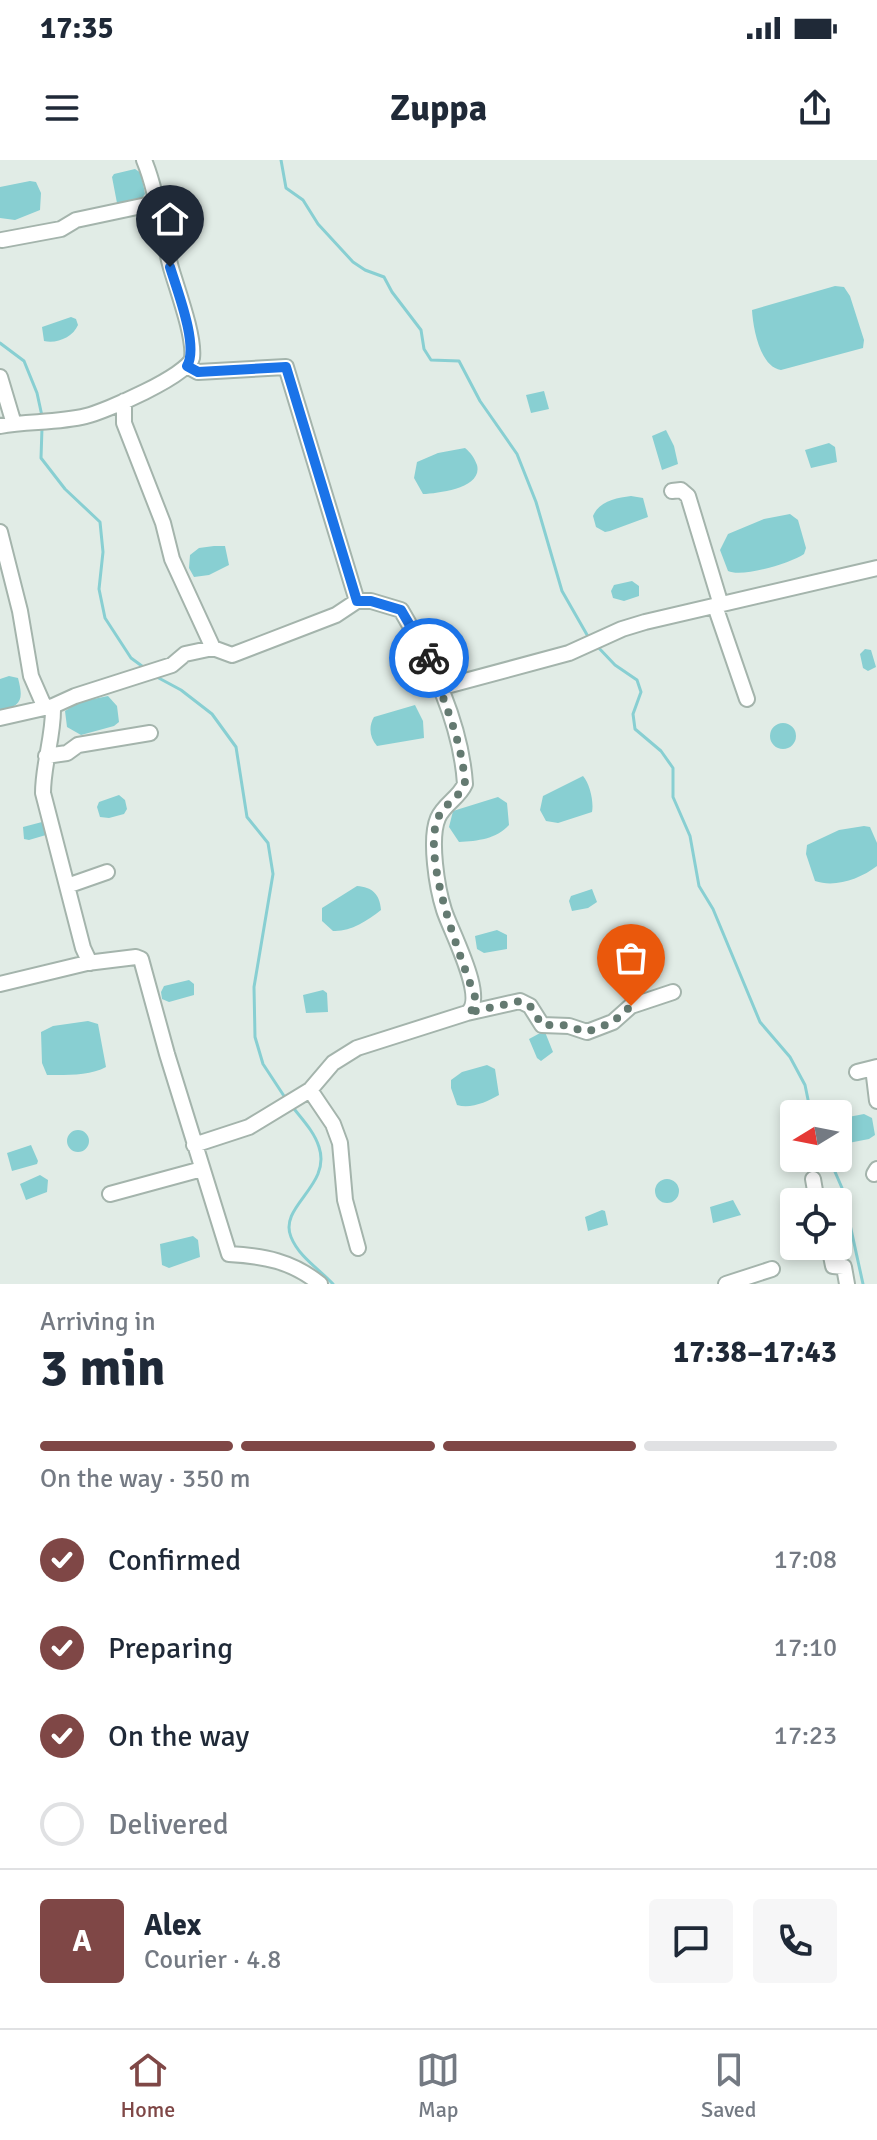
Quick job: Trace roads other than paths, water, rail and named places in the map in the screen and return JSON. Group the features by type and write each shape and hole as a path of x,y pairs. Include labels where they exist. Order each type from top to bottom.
{"street":[{"path":"0,377 7,425 82,418 124,401 187,366 192,359 151,177 144,160"},
{"path":"2,240 61,229 76,220 156,203"},
{"path":"187,366 198,372 286,367 357,601"},
{"path":"124,401 124,423 163,523 172,559 213,648"},
{"path":"672,491 681,490 688,496 747,699"},
{"path":"0,532 20,611 31,676 49,707 53,722 43,793 83,948 90,963"},
{"path":"439,688 583,649 602,638 645,622 877,568"},
{"path":"0,718 49,707 172,665 185,654 213,648 232,655 336,615 357,601 371,601 401,610 427,654 458,737 465,784 437,820 434,844 444,910 475,997 472,1010 467,1013"},
{"path":"46,756 67,753 78,745 150,733"},
{"path":"67,886 107,872"},
{"path":"0,984 90,963 141,959 229,1254 259,1256 283,1262 305,1272 320,1284"},
{"path":"194,1145 249,1127 310,1090 333,1063 357,1048 467,1013 520,1001 530,1006 542,1025 563,1025 587,1032 613,1022 631,1006 673,992"},
{"path":"857,1072 875,1068 877,1101"},
{"path":"310,1090 333,1124 340,1143 345,1200 358,1248"},
{"path":"110,1194 202,1169"},
{"path":"813,1179 815,1188"},
{"path":"832,1260 833,1266 844,1267 847,1284"},
{"path":"726,1284 772,1269"}],"water":[{"path":"135,169 141,173 145,194 142,198 117,203 112,177"},
{"path":"36,182 41,193 40,210 15,220 0,218 0,187"},
{"path":"835,286 844,287 850,296 864,340 863,348 781,370 774,367 759,346 752,310"},
{"path":"71,317 76,319 78,325 72,333 59,340 44,341 42,327"},
{"path":"544,391 549,409 531,413 526,395"},
{"path":"666,430 678,464 662,470 652,436"},
{"path":"829,443 835,447 837,462 811,468 805,450"},
{"path":"465,448 477,465 473,479 458,488 423,494 414,478 417,462 438,453"},
{"path":"631,496 643,498 648,517 605,532 596,527 593,516 599,507 614,499"},
{"path":"790,514 798,520 806,548 804,554 744,573 728,571 720,550 728,534 764,519"},
{"path":"225,546 229,565 209,575 194,577 189,568 190,555 199,548"},
{"path":"632,581 639,586 639,596 624,601 613,598 611,591 614,585"},
{"path":"865,649 871,650 876,667 868,671 863,668 860,654"},
{"path":"9,676 18,678 19,701 0,712 0,679"},
{"path":"108,696 117,706 119,722 114,726 81,735 67,727 65,711 79,702"},
{"path":"415,705 423,721 424,738 377,746 371,732 374,717"},
{"path":"783,723 792,727 796,736 792,745 783,749 774,745 770,736 774,727"},
{"path":"583,776 591,793 592,812 558,823 546,821 540,810 543,796"},
{"path":"119,795 125,800 127,809 124,814 100,817 99,802"},
{"path":"498,797 507,803 509,825 492,836 459,842 449,827 453,811"},
{"path":"42,822 48,832 46,835 24,839 23,827"},
{"path":"870,827 877,843 877,866 847,881 815,881 806,854 807,845 839,830"},
{"path":"357,886 374,892 381,910 352,928 333,931 322,921 322,908"},
{"path":"592,889 597,902 588,908 572,911 571,896"},
{"path":"497,930 507,935 507,949 484,953 477,949 475,936"},
{"path":"189,980 194,984 194,995 169,1002 162,999 164,986"},
{"path":"323,990 327,993 328,1012 306,1013 303,995"},
{"path":"88,1021 98,1024 106,1067 85,1073 47,1075 42,1063 41,1032 53,1026"},
{"path":"545,1032 553,1052 541,1061 529,1039"},
{"path":"487,1065 495,1069 499,1095 473,1105 457,1105 451,1080 462,1072"},
{"path":"864,1114 872,1118 875,1135 852,1142 852,1116"},
{"path":"78,1130 86,1133 89,1141 86,1149 78,1152 70,1149 67,1141 70,1133"},
{"path":"31,1145 37,1164 12,1171 7,1153"},
{"path":"40,1175 48,1180 47,1192 26,1200 20,1184"},
{"path":"667,1179 678,1186 679,1191 672,1202 667,1203 656,1196 655,1191 662,1180"},
{"path":"733,1200 741,1215 713,1223 710,1207"},
{"path":"605,1211 608,1225 588,1231 585,1217"},
{"path":"193,1236 198,1240 200,1257 169,1268 162,1265 160,1244"}],"waterway":[{"path":"281,160 286,188 303,200 318,224 353,262 384,277 421,330 424,349 431,360 459,361 480,401 517,454 536,502 562,591 590,640"},
{"path":"0,343 24,361 37,393 42,416"},
{"path":"42,428 41,458 65,489 100,522 103,552 99,589 105,618 131,658 146,669"},
{"path":"596,645 615,665 637,680 641,692 633,714 635,729 661,751 673,768 673,797 690,836 699,886 713,909 760,1022 790,1057 805,1085 808,1100"},
{"path":"155,676 181,690 212,714 236,747 247,817 268,843 273,874 254,987 255,1037 263,1064 286,1099"},
{"path":"291,1105 314,1136 321,1161 318,1173 292,1215 289,1226 291,1237 304,1257 333,1284"},
{"path":"835,1172 842,1188 863,1284"}]}
